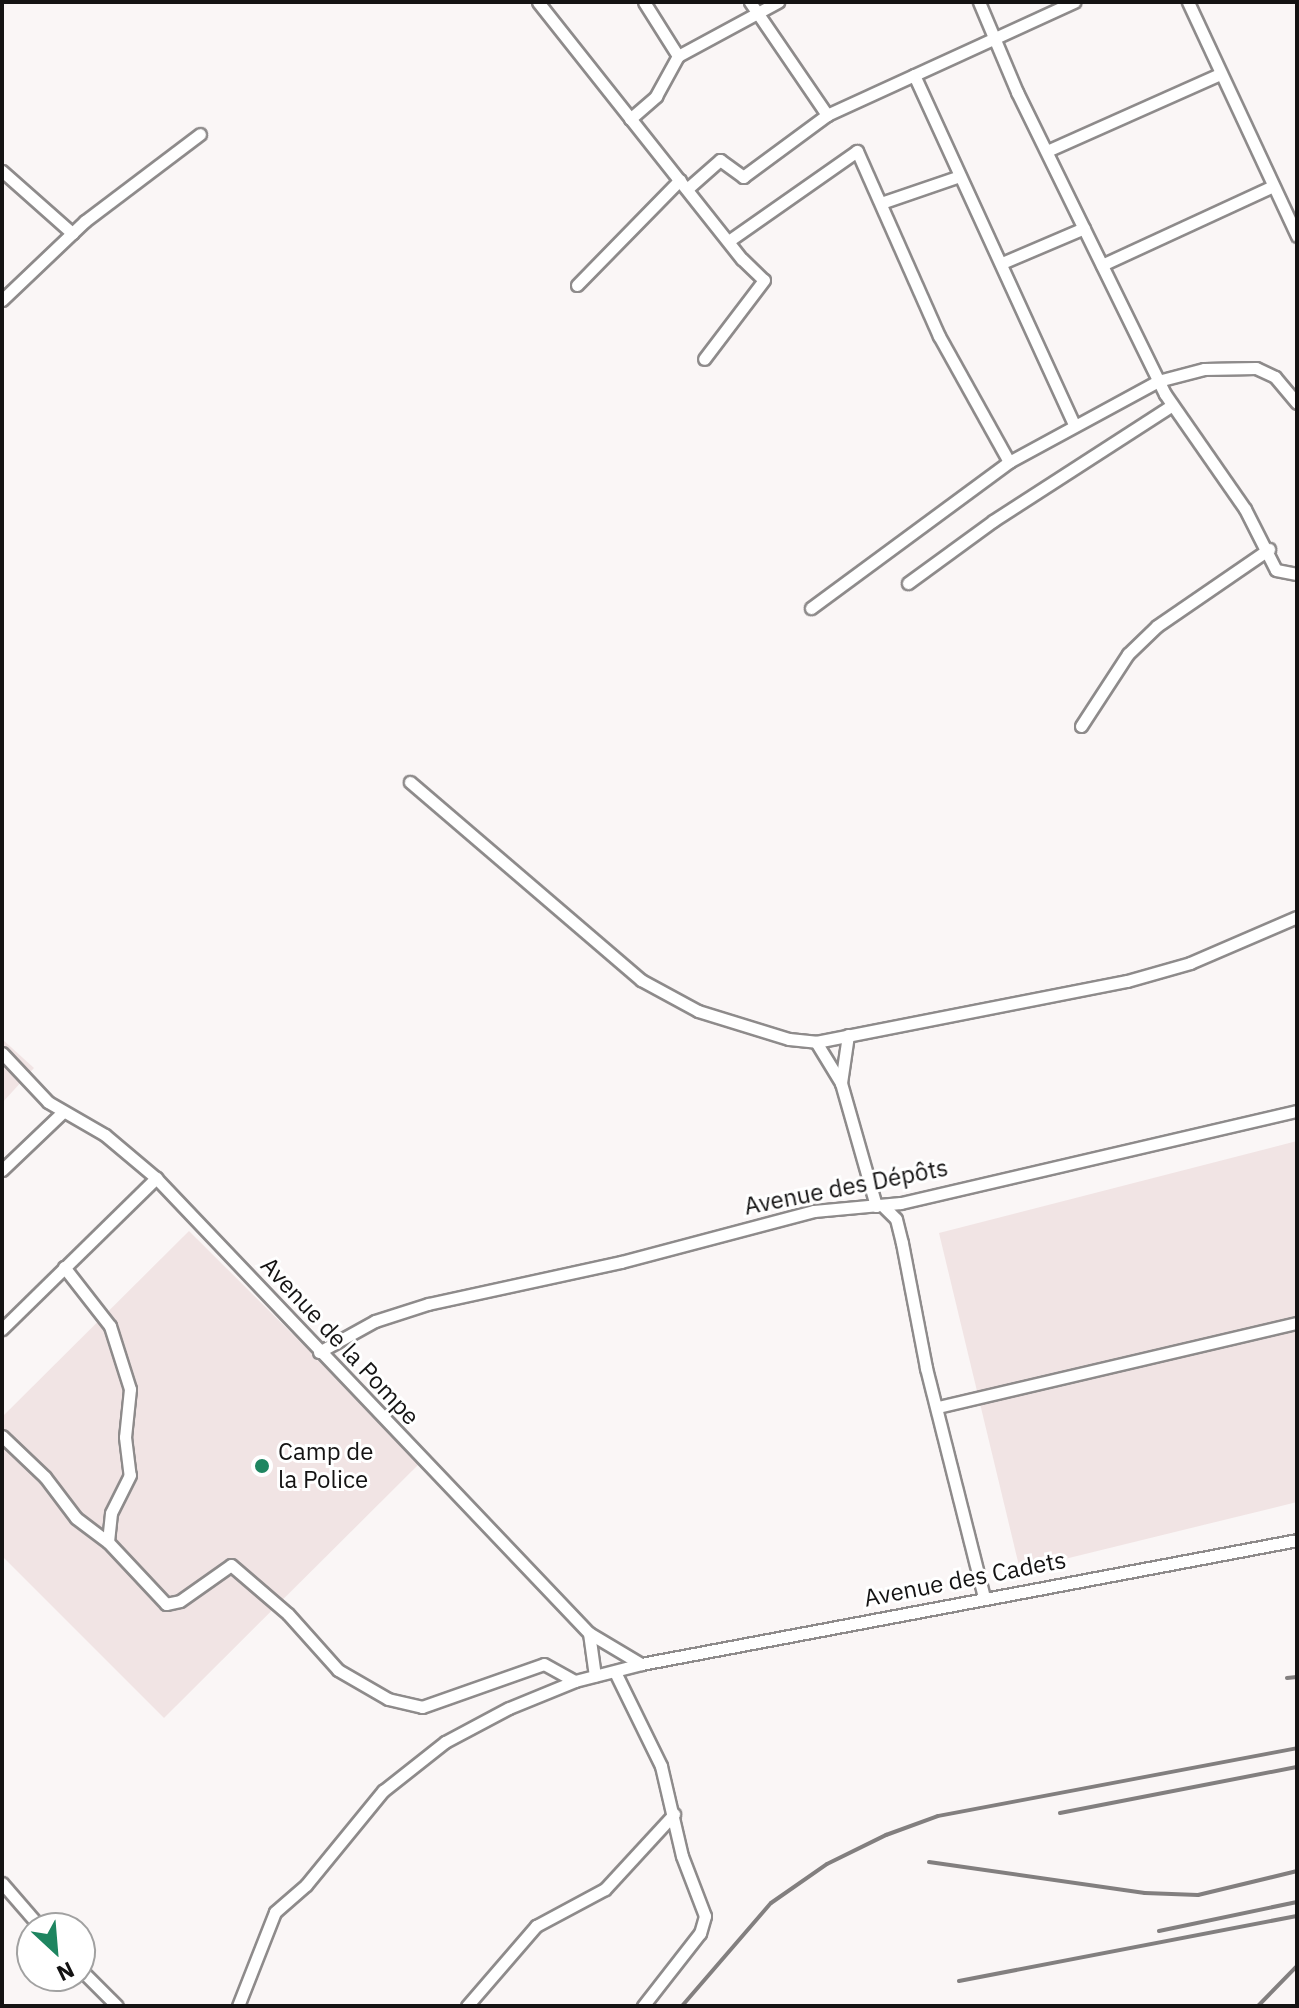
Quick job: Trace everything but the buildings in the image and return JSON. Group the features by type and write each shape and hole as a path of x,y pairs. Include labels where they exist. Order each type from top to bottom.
{"street":[{"path":"538,2 765,284 704,359"},
{"path":"644,2 678,56"},
{"path":"630,119 656,96 678,56 753,8 778,2"},
{"path":"979,2 1158,381 1269,549 1276,570 1297,574"},
{"path":"577,285 683,184 720,160 743,177 827,115 1074,2"},
{"path":"1188,2 1271,187 1297,236"},
{"path":"753,8 827,115"},
{"path":"1047,151 1220,74"},
{"path":"914,75 1074,425"},
{"path":"2,300 56,253 72,233 200,134"},
{"path":"730,240 852,152 860,154 939,336 1009,462"},
{"path":"2,171 72,233"},
{"path":"881,203 960,176"},
{"path":"1102,265 1271,187"},
{"path":"1002,263 1084,228"},
{"path":"811,608 1009,462 1158,381 1204,369 1256,368 1275,377 1297,403"},
{"path":"908,583 993,521 1172,405"},
{"path":"1081,726 1128,654 1157,626 1269,549"},
{"path":"410,782 620,963 669,998 732,1024 816,1042 1127,981 1190,963 1297,917"},
{"path":"841,1083 848,1035"},
{"path":"816,1042 841,1083 880,1206 896,1219"},
{"name":"Avenue de la Pompe","path":"2,1053 63,1112 105,1135 156,1178 589,1633 641,1664"},
{"name":"Avenue des Dépôts","path":"319,1352 375,1321 428,1304 621,1262 814,1211 901,1203 1297,1111"},
{"path":"2,1170 63,1112"},
{"path":"2,1329 156,1178"},
{"path":"901,1203 896,1219 984,1598"},
{"path":"64,1267 110,1326 130,1389 125,1437 130,1475 111,1513 108,1542"},
{"path":"938,1407 1297,1323"},
{"path":"2,1436 45,1477 76,1518 108,1542 166,1604 180,1601 227,1566 235,1567 288,1614 338,1670 408,1707 448,1699 529,1666 544,1664 575,1681"},
{"name":"Avenue des Cadets","path":"238,2006 275,1912 306,1885 383,1791 472,1726 575,1681 641,1664 1297,1540"},
{"path":"589,1633 595,1676"},
{"path":"615,1672 661,1766 682,1856 705,1916 700,1933 643,2006"},
{"path":"467,2006 536,1926 605,1889 674,1814"},
{"path":"2,1883 27,1912"},
{"path":"96,1985 117,2006"}],"shaded area":[{"path":"2,1039 34,1068 2,1103"},
{"path":"1297,1141 1297,1502 1020,1570 939,1233"},
{"path":"189,1231 421,1462 164,1718 2,1556 2,1417"}],"railway":[{"path":"1287,1678 1297,1677"},
{"path":"682,2006 771,1903 827,1864 886,1835 938,1816 1297,1748"},
{"path":"1060,1813 1297,1767"},
{"path":"929,1862 1145,1893 1198,1895 1297,1871"},
{"path":"1159,1931 1297,1902"},
{"path":"959,1981 1297,1916"},
{"path":"1258,2006 1297,1966"}],"place":[{"name":"Camp de la Police","path":"262,1466"}]}
